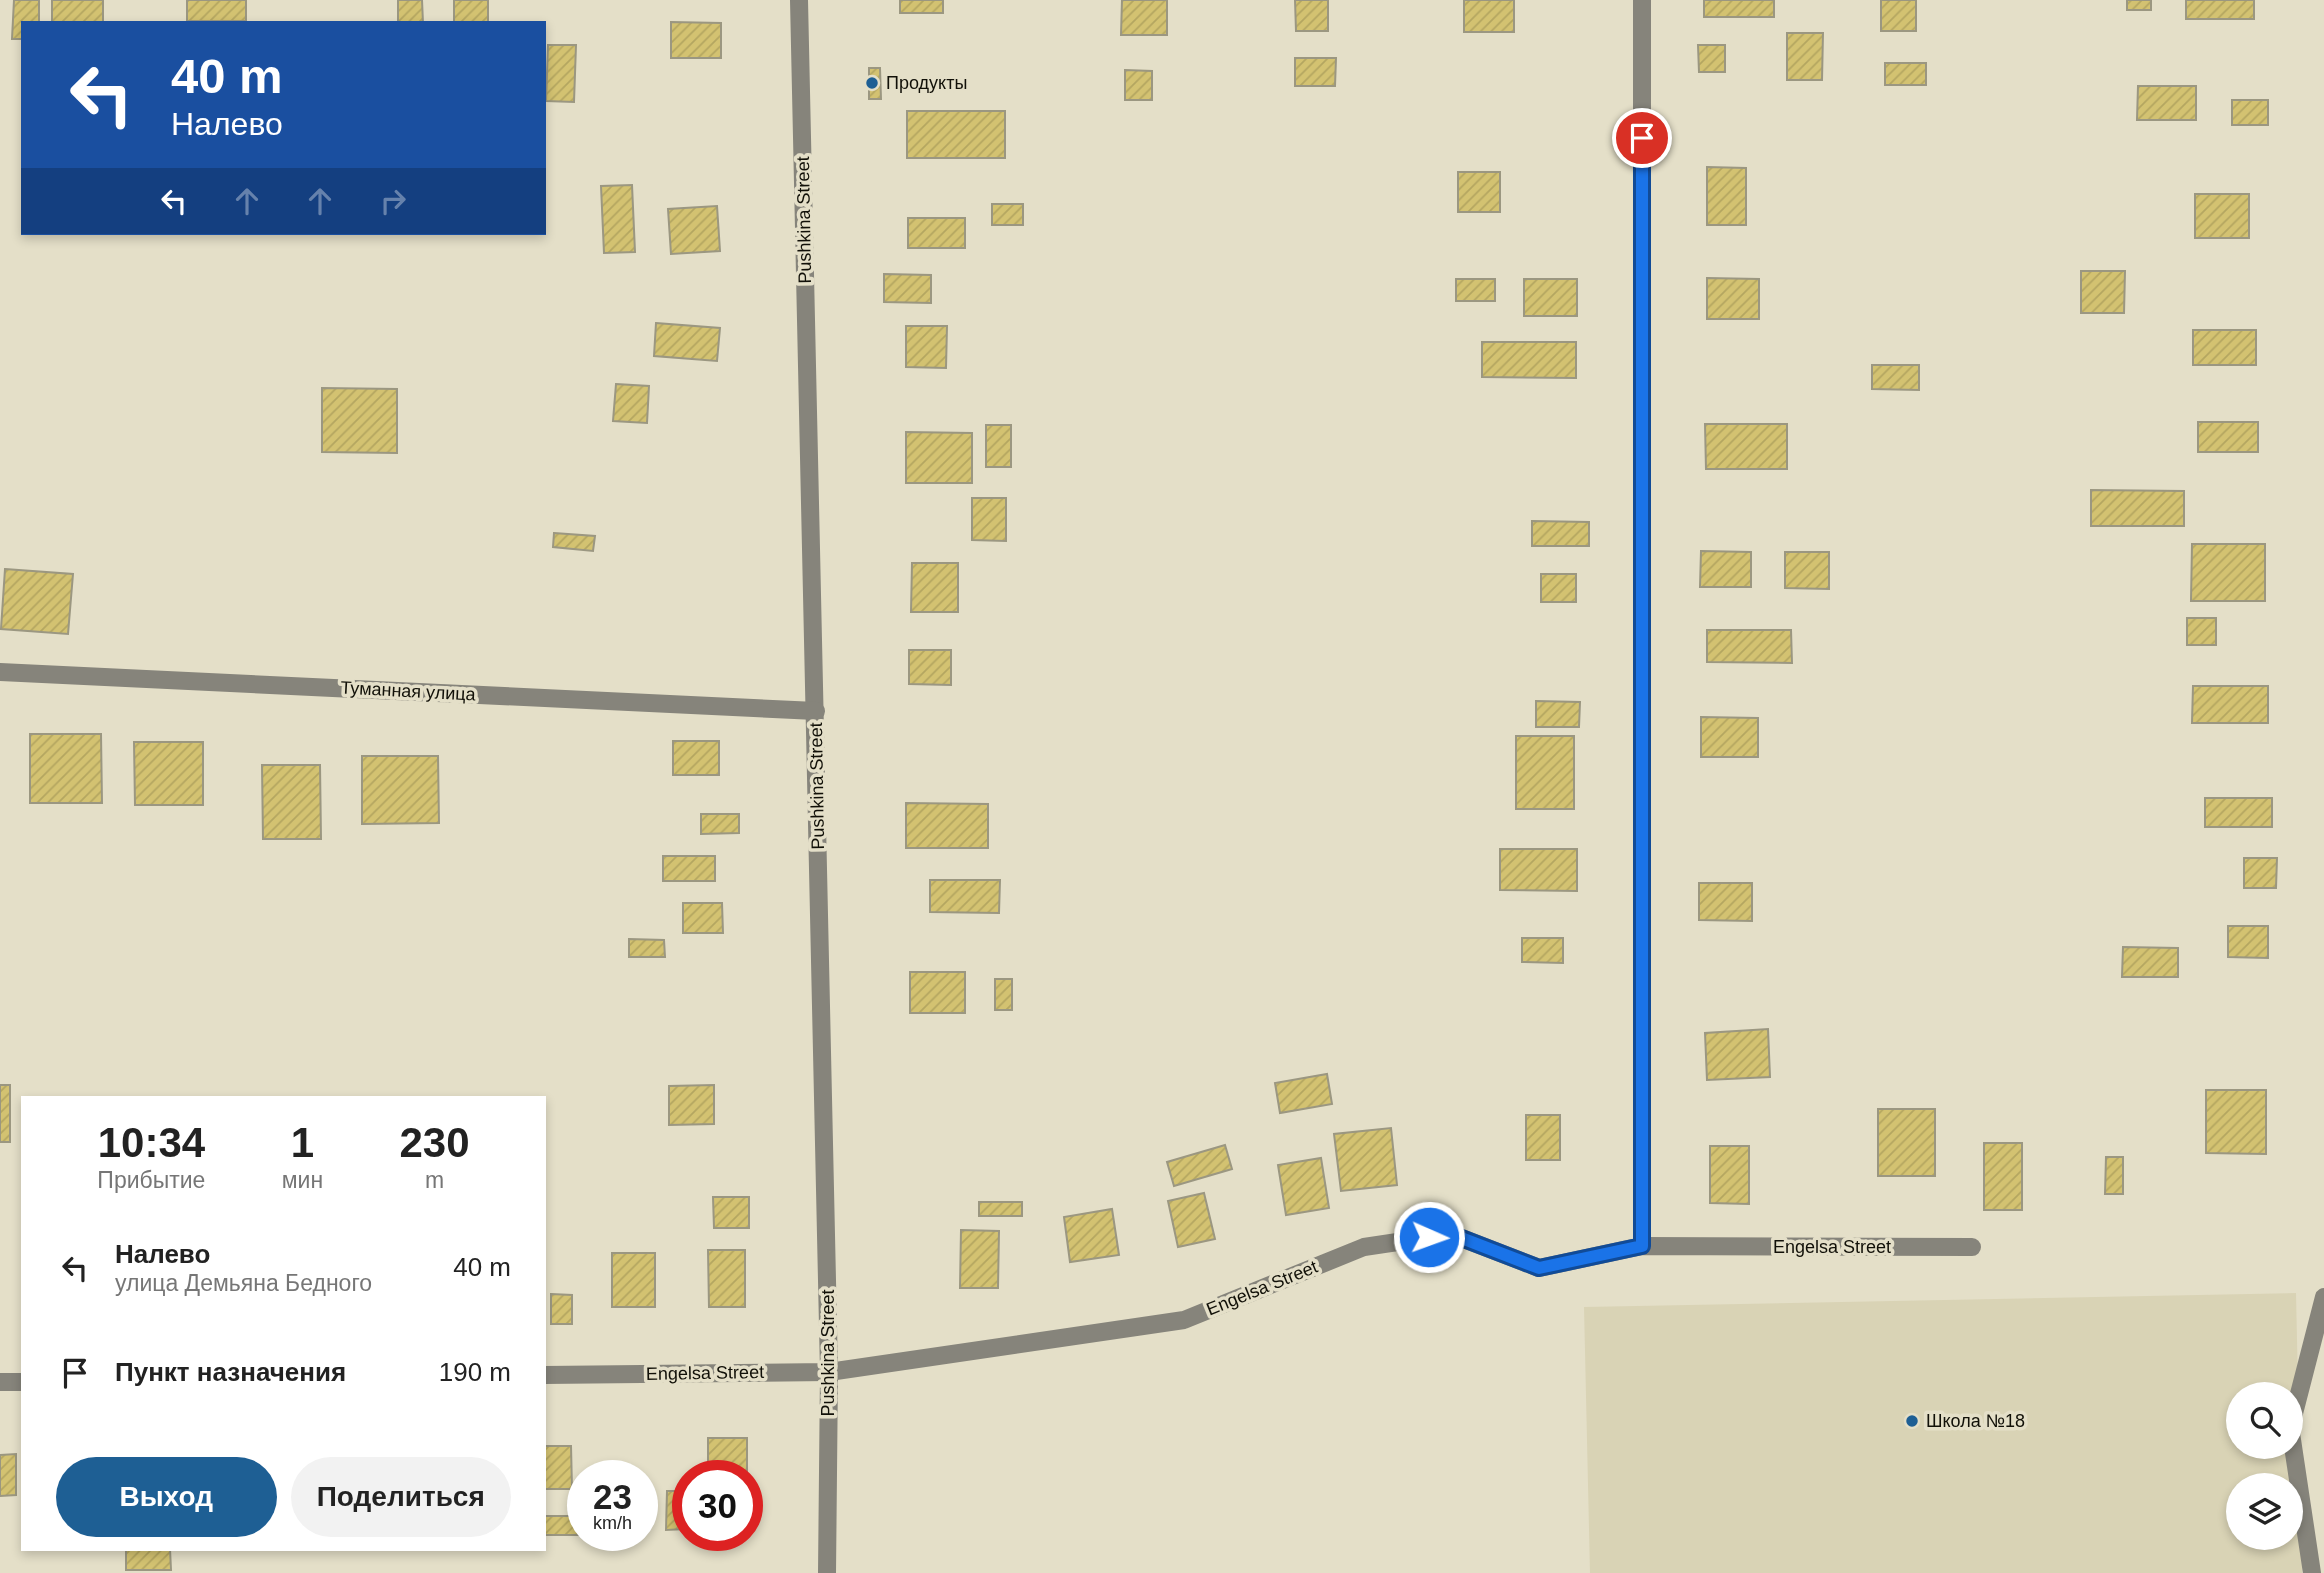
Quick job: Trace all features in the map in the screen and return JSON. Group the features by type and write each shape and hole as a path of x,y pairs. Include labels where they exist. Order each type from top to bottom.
{"street":[{"name":"Pushkina Street","path":"799,0 830,1372 827,1573"},
{"path":"1642,0 1642,1246"},
{"name":"Туманная улица","path":"0,672 816,710"},
{"name":"Engelsa Street","path":"546,1375 830,1372 1184,1320 1364,1247 1451,1234 1539,1268 1642,1246 1972,1247"},
{"path":"2302,1382 2324,1297"},
{"path":"0,1382 21,1381"},
{"path":"2295,1459 2312,1573"}],"shaded area":[{"name":"Школа №18","path":"2296,1293 2298,1382 2226,1382 2226,1459 2300,1459 2300,1473 2226,1473 2226,1550 2302,1550 2302,1573 1590,1573 1584,1307"}],"building":[{"path":"14,0 39,0 39,21 21,21 21,39 12,39"},
{"path":"52,0 103,0 103,21 52,21"},
{"path":"187,0 246,0 246,21 187,21"},
{"path":"398,0 422,0 423,21 398,21"},
{"path":"454,0 488,0 488,21 454,21"},
{"path":"900,0 943,0 943,13 900,13"},
{"path":"1122,0 1167,0 1167,35 1121,35"},
{"path":"1295,0 1328,0 1328,31 1296,31"},
{"path":"1464,0 1514,0 1514,32 1464,32"},
{"path":"1704,0 1774,0 1774,17 1704,17"},
{"path":"1881,0 1916,0 1916,31 1881,31"},
{"path":"2127,0 2151,0 2151,10 2127,10"},
{"path":"2186,0 2254,0 2254,19 2186,19"},
{"path":"671,22 721,23 721,58 671,58"},
{"path":"1787,33 1823,33 1822,80 1787,80"},
{"path":"548,45 576,45 574,102 546,101"},
{"path":"1698,45 1725,45 1725,72 1699,72"},
{"path":"1295,58 1336,58 1335,86 1295,86"},
{"path":"1885,63 1926,63 1926,85 1885,85"},
{"path":"869,68 880,68 881,99 869,99"},
{"path":"1125,70 1152,71 1152,100 1125,100"},
{"path":"2138,86 2196,86 2196,120 2137,120"},
{"path":"2232,100 2268,100 2268,125 2232,125"},
{"path":"907,111 1005,111 1005,158 907,158"},
{"path":"1707,167 1746,168 1746,225 1707,225"},
{"path":"1458,172 1500,172 1500,212 1458,212"},
{"path":"632,185 635,252 604,253 601,186"},
{"path":"2195,194 2249,194 2249,238 2195,238"},
{"path":"992,204 1023,204 1023,225 992,225"},
{"path":"717,206 720,251 671,254 668,209"},
{"path":"908,218 965,218 965,248 908,248"},
{"path":"2081,271 2125,271 2124,313 2081,313"},
{"path":"884,274 931,275 931,303 884,302"},
{"path":"1707,278 1759,279 1759,319 1707,319"},
{"path":"1456,279 1495,279 1495,301 1456,301"},
{"path":"1524,279 1577,279 1577,316 1524,316"},
{"path":"656,323 720,328 717,361 654,356"},
{"path":"906,326 947,326 946,368 906,367"},
{"path":"2193,330 2256,330 2256,365 2193,365"},
{"path":"1482,342 1576,342 1576,378 1482,377"},
{"path":"1872,365 1919,365 1919,390 1872,389"},
{"path":"616,384 649,386 647,423 613,421"},
{"path":"322,388 397,389 397,453 322,452"},
{"path":"2198,422 2258,422 2258,452 2198,452"},
{"path":"1705,424 1787,424 1787,469 1706,469"},
{"path":"986,425 1011,425 1011,467 986,467"},
{"path":"906,432 972,433 972,483 906,483"},
{"path":"2091,490 2184,491 2184,526 2091,526"},
{"path":"972,498 1006,498 1006,541 972,540"},
{"path":"1532,521 1589,522 1589,546 1532,546"},
{"path":"554,533 595,536 593,551 553,547"},
{"path":"2192,544 2265,544 2265,601 2191,601"},
{"path":"1701,551 1751,552 1751,587 1700,587"},
{"path":"1785,552 1829,552 1829,589 1785,588"},
{"path":"912,563 958,563 958,612 911,612"},
{"path":"5,569 73,574 68,634 1,629"},
{"path":"1541,574 1576,574 1576,602 1541,602"},
{"path":"2187,618 2216,618 2216,645 2187,645"},
{"path":"1707,630 1791,630 1792,663 1707,662"},
{"path":"909,650 951,650 951,685 909,684"},
{"path":"2193,686 2268,686 2268,723 2192,723"},
{"path":"1536,701 1580,702 1579,727 1536,727"},
{"path":"1701,717 1758,718 1758,757 1701,757"},
{"path":"30,734 101,734 102,803 30,803"},
{"path":"1516,736 1574,736 1574,809 1516,809"},
{"path":"673,741 719,741 719,775 673,775"},
{"path":"134,742 203,742 203,805 135,805"},
{"path":"362,756 438,756 439,823 362,824"},
{"path":"262,765 320,765 321,839 263,839"},
{"path":"2205,798 2272,798 2272,827 2205,827"},
{"path":"906,803 988,804 988,848 906,848"},
{"path":"701,814 739,814 739,833 701,834"},
{"path":"1500,849 1577,849 1577,891 1500,890"},
{"path":"663,856 715,856 715,881 663,881"},
{"path":"2244,858 2277,858 2276,888 2244,888"},
{"path":"930,880 1000,880 999,913 930,912"},
{"path":"1699,883 1752,883 1752,921 1699,920"},
{"path":"683,903 722,903 723,933 683,933"},
{"path":"2228,926 2268,926 2268,958 2228,957"},
{"path":"1522,938 1563,938 1563,963 1522,962"},
{"path":"629,939 664,940 665,957 629,957"},
{"path":"2123,947 2178,948 2178,977 2122,977"},
{"path":"910,972 965,972 965,1013 910,1013"},
{"path":"995,979 1012,979 1012,1010 995,1010"},
{"path":"1768,1029 1770,1077 1707,1080 1705,1033"},
{"path":"1327,1074 1332,1104 1280,1113 1275,1083"},
{"path":"0,1085 10,1085 10,1142 0,1142"},
{"path":"714,1085 714,1124 669,1125 669,1086"},
{"path":"2206,1090 2266,1090 2266,1154 2206,1153"},
{"path":"1878,1109 1935,1109 1935,1176 1878,1176"},
{"path":"1526,1115 1560,1115 1560,1160 1526,1160"},
{"path":"1391,1128 1397,1185 1341,1191 1334,1134"},
{"path":"1984,1143 2022,1143 2022,1210 1984,1210"},
{"path":"1225,1145 1232,1169 1174,1186 1167,1162"},
{"path":"1710,1146 1749,1146 1749,1204 1710,1203"},
{"path":"2106,1157 2123,1157 2123,1194 2105,1194"},
{"path":"1321,1158 1329,1208 1286,1215 1278,1165"},
{"path":"1204,1193 1215,1239 1178,1247 1168,1201"},
{"path":"713,1197 749,1197 749,1228 714,1228"},
{"path":"979,1202 1022,1202 1022,1216 979,1216"},
{"path":"1112,1209 1119,1255 1070,1262 1064,1217"},
{"path":"961,1230 999,1231 998,1288 960,1288"},
{"path":"708,1250 745,1250 745,1307 709,1307"},
{"path":"612,1253 655,1253 655,1307 612,1307"},
{"path":"551,1294 572,1295 572,1324 551,1324"},
{"path":"708,1438 747,1438 747,1460 708,1460"},
{"path":"546,1446 571,1446 571,1460 567,1460 567,1489 546,1489"},
{"path":"16,1454 16,1495 0,1496 0,1455"},
{"path":"667,1491 672,1491 672,1530 666,1530"},
{"path":"546,1516 567,1516 567,1535 546,1535"},
{"path":"126,1551 170,1551 171,1570 126,1570"}],"place":[{"name":"Продукты","path":"872,83"},
{"name":"Школа №18","path":"1912,1421"}],"route":[{"path":"1429,1237 1451,1234 1539,1268 1642,1246 1642,138"}]}
